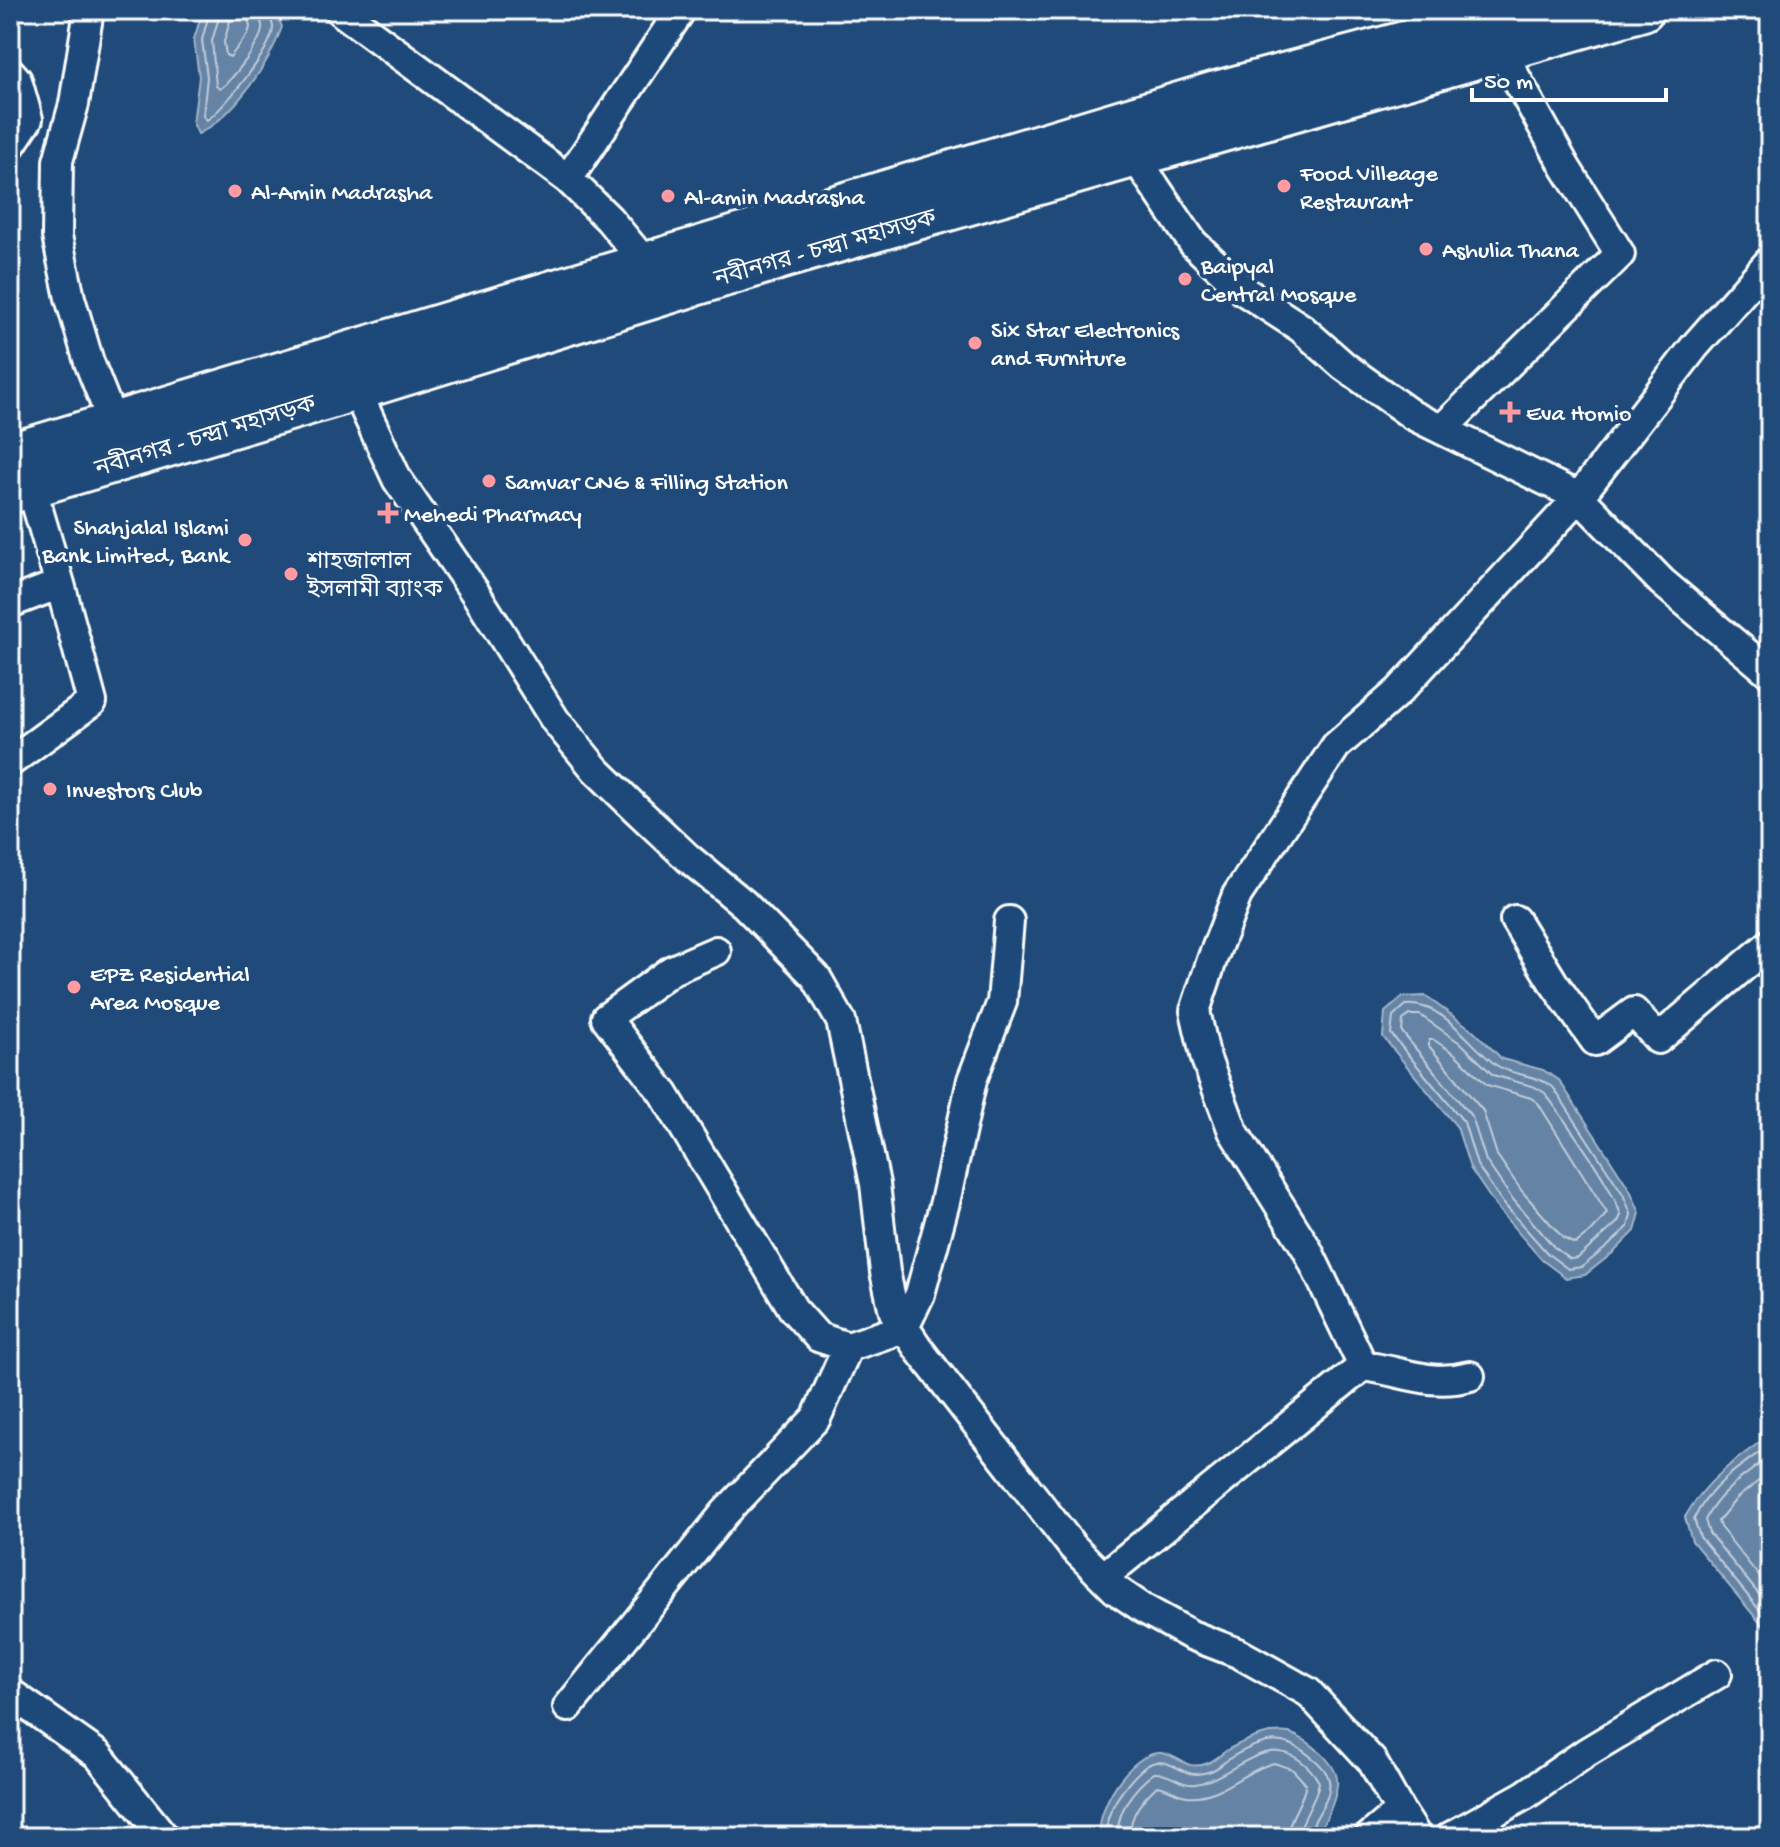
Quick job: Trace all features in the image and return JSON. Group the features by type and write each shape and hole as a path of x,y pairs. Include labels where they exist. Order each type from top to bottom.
{"highway":[{"name":"নবীনগর - চন্দ্রা মহাসড়ক","path":"17,478 114,425 569,285 647,265 1216,92 1504,22 1643,10"},
{"name":"নবীনগর - চন্দ্রা মহাসড়ক","path":"17,478 356,390 770,262 1135,157 1504,22"}],"street":[{"path":"89,10 74,104 58,161 57,236 70,298 89,362 114,425"},
{"path":"339,10 568,179 609,219 647,265"},
{"path":"568,179 681,10"},
{"path":"1442,429 1620,254 1566,168 1504,22"},
{"path":"10,72 17,80 28,119 10,146"},
{"path":"1135,157 1193,243 1244,291 1301,328 1344,366 1412,415 1579,497 1662,582 1770,673"},
{"path":"1363,1366 1307,1249 1233,1131 1206,1059 1195,1011 1237,895 1336,746 1399,691 1579,497 1695,346 1770,261"},
{"path":"356,390 397,479 476,594 555,720 596,770 626,800 688,858 744,904 816,977 841,1021 875,1184 885,1272 894,1312 904,1328 1072,1546 1116,1590 1191,1635 1238,1653 1308,1692 1372,1761 1417,1837"},
{"path":"10,762 92,702 60,584 17,478"},
{"path":"10,603 60,584"},
{"path":"1515,920 1553,982 1595,1041 1634,1012 1658,1039 1770,944"},
{"path":"716,951 672,970 606,1018 664,1094 793,1309 818,1337 848,1347 904,1328 920,1294 945,1202 972,1080 1002,1002 1009,921"},
{"path":"568,1707 725,1513 816,1418 848,1347"},
{"path":"1103,1577 1363,1366 1388,1369 1431,1381 1450,1381 1470,1376"},
{"path":"1450,1837 1525,1795 1587,1752 1717,1674"},
{"path":"10,1693 98,1755 164,1837"},
{"path":"1369,1837 1400,1811"}],"water":[{"path":"203,10 275,10 282,27 249,88 224,115 198,134 193,123 199,77 194,39"},
{"path":"1425,996 1474,1031 1502,1059 1543,1070 1559,1080 1630,1190 1640,1213 1635,1231 1585,1275 1566,1278 1542,1260 1497,1208 1470,1168 1457,1127 1383,1037 1385,1012 1403,997"},
{"path":"1770,1435 1770,1635 1692,1541 1685,1517 1712,1481"},
{"path":"1270,1733 1289,1733 1305,1741 1321,1753 1337,1777 1334,1799 1316,1837 1101,1837 1100,1826 1109,1798 1127,1771 1138,1761 1161,1753 1194,1766 1200,1765 1211,1762 1239,1744"}],"place":[{"name":"Food Villeage Restaurant","path":"1284,186"},
{"name":"Al-Amin Madrasha","path":"235,191"},
{"name":"Al-amin Madrasha","path":"668,196"},
{"name":"Ashulia Thana","path":"1426,249"},
{"name":"Baipyal Central Mosque","path":"1185,279"},
{"name":"Six Star Electronics and Furniture","path":"975,343"},
{"name":"Eva Homio","path":"1510,412"},
{"name":"Samvar CNG & Filling Station","path":"489,481"},
{"name":"Mehedi Pharmacy","path":"388,513"},
{"name":"Shahjalal Islami Bank Limited, Bank","path":"245,540"},
{"name":"শাহজালাল ইসলামী ব্যাংক","path":"291,574"},
{"name":"Investors Club","path":"50,789"},
{"name":"EPZ Residential Area Mosque","path":"74,987"}]}
